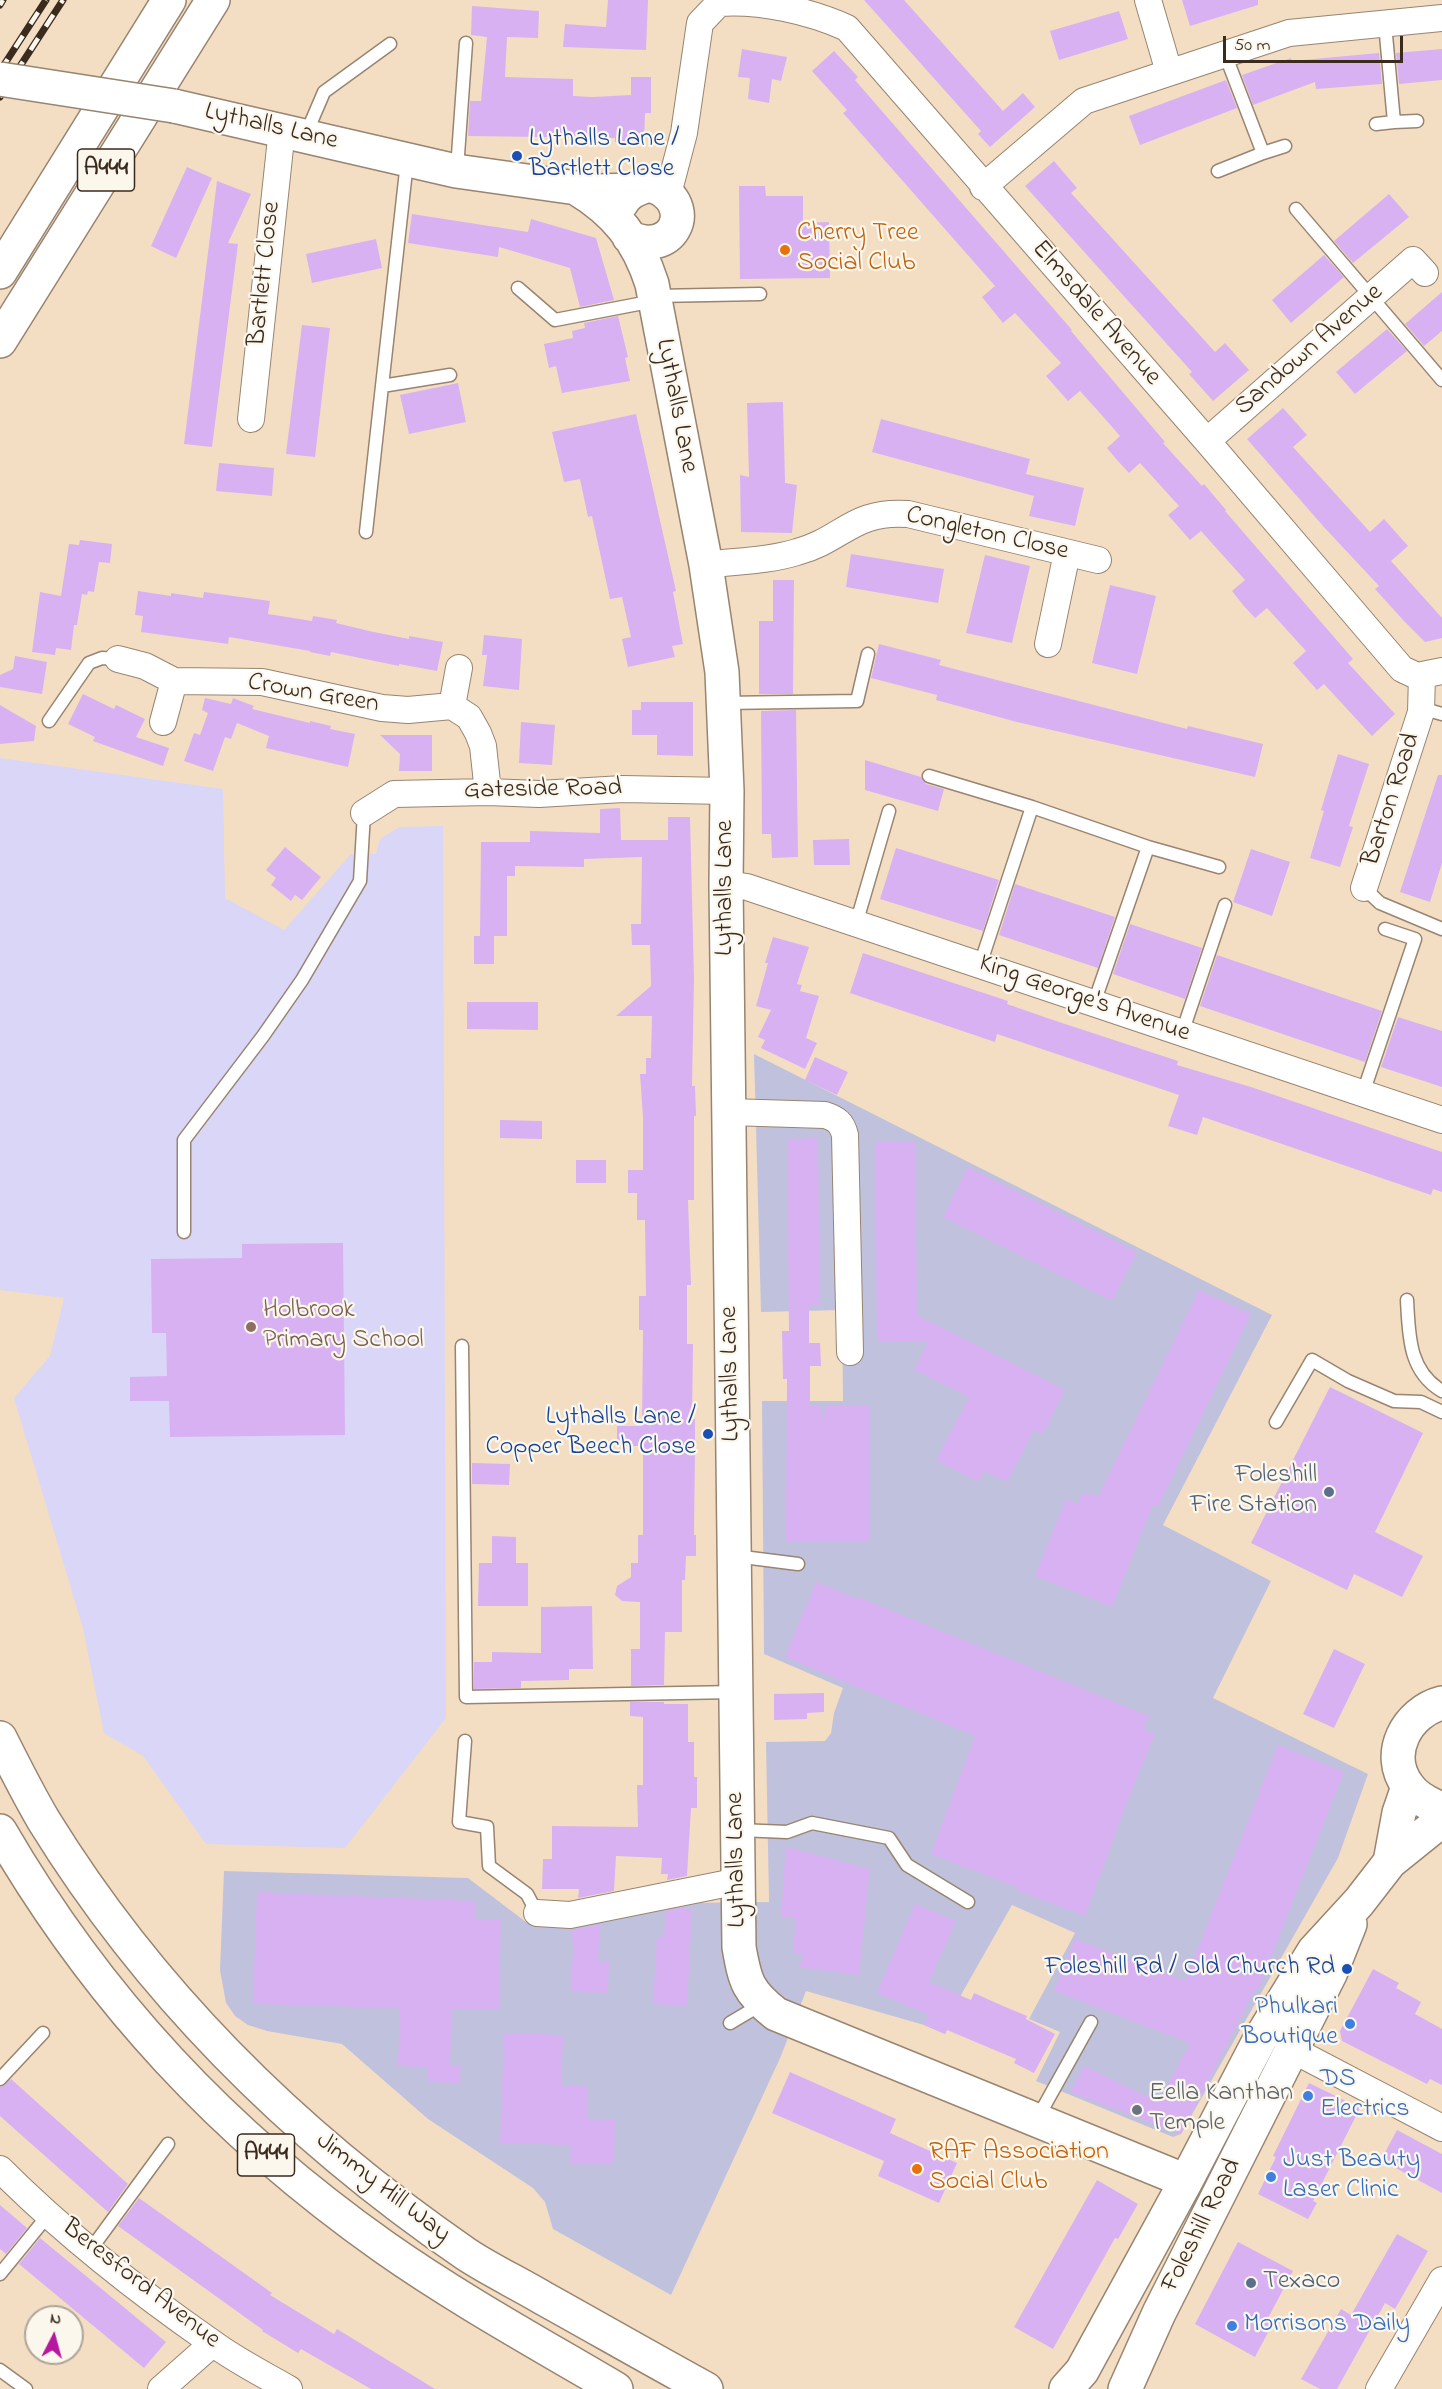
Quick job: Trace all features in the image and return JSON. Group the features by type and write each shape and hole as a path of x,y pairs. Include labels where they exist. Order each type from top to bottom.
{"main road":[{"name":"A444","path":"0,272 169,0"},
{"name":"A444","path":"0,341 213,0"},
{"name":"Lythalls Lane","path":"0,79 174,106 456,171 616,192 650,190"},
{"name":"Lythalls Lane","path":"576,188 609,210 643,256 654,293 706,565 722,672 727,791 726,884 739,1947 744,1975 755,1997 776,2014 1186,2181"},
{"path":"650,190 674,202 677,212 674,229 667,237 651,244 641,243 625,232 619,215 627,195 650,190"},
{"name":"Lythalls Lane","path":"654,293 661,254 674,229"},
{"path":"1438,1699 1411,1720 1402,1734 1398,1753 1401,1772 1408,1787 1425,1803 1442,1809"},
{"name":"Jimmy Hill Way","path":"0,1738 43,1820 108,1916 161,1982 284,2112 384,2195 468,2255 706,2389"},
{"name":"Foleshill Road","path":"1390,1862 1399,1813 1408,1787"},
{"name":"Foleshill Road","path":"1066,2389 1082,2371 1186,2181 1260,2039 1314,1951 1359,1902 1390,1862 1442,1820"},
{"name":"Jimmy Hill Way","path":"0,1831 56,1919 102,1983 191,2085 246,2138 315,2196 393,2253 466,2302 616,2389"},
{"name":"Foleshill Road","path":"1125,2389 1159,2313 1330,1974 1359,1902"}],"street":[{"name":"Elmsdale Avenue","path":"718,1 735,0 775,6 825,18 847,28 983,187 1207,441 1402,669 1412,674 1432,673"},
{"path":"1148,0 1169,72"},
{"path":"650,190 679,151 684,133 700,24 718,1"},
{"path":"983,187 1084,101 1289,33 1385,24 1431,12"},
{"name":"Bartlett Close","path":"251,419 293,132"},
{"name":"Sandown Avenue","path":"1207,441 1414,261"},
{"name":"Congleton Close","path":"706,565 798,552 866,518 893,513 908,514 1098,560"},
{"path":"1048,644 1067,553"},
{"name":"Crown Green","path":"118,659 145,666 174,681 262,682 382,708 408,710 453,706"},
{"path":"459,668 453,706 469,717 478,733 483,746 488,792"},
{"name":"Barton Road","path":"1364,888 1432,711 1432,673"},
{"path":"164,722 174,681"},
{"name":"Gateside Road","path":"364,813 394,794 488,792 539,794 624,789 727,791"},
{"name":"King George's Avenue","path":"726,884 747,887 1442,1120"},
{"path":"729,1112 825,1115 836,1118 843,1126 850,1352"},
{"path":"537,1913 570,1915 739,1881"},
{"path":"1293,2050 1442,2128"},
{"name":"Beresford Avenue","path":"0,2169 91,2249 212,2344 289,2389"},
{"path":"1379,2389 1442,2280"},
{"path":"161,2389 212,2344"}],"lane":[{"path":"1385,24 1394,122"},
{"path":"456,171 466,43"},
{"path":"293,132 324,92 390,44"},
{"path":"1225,54 1263,153"},
{"path":"1376,124 1417,121"},
{"path":"1218,171 1286,146"},
{"path":"366,532 408,161"},
{"path":"1296,209 1442,380"},
{"path":"518,288 555,320 654,293 760,294"},
{"path":"382,386 450,375"},
{"path":"723,703 857,701 867,654"},
{"path":"49,721 89,663 102,658 118,659"},
{"path":"929,776 1032,807 1148,847 1219,867"},
{"path":"980,965 1032,807"},
{"path":"856,924 889,811"},
{"path":"184,1232 184,1140 263,1036 302,980 360,881 364,813"},
{"path":"1094,1003 1148,847"},
{"path":"1364,888 1380,903 1442,929"},
{"path":"1182,1033 1225,905"},
{"path":"1363,1093 1415,939 1385,929"},
{"path":"1407,1300 1409,1344 1417,1367 1433,1385 1442,1391"},
{"path":"462,1346 466,1697 736,1692"},
{"path":"1276,1422 1312,1360 1348,1381 1394,1401 1421,1402 1442,1412"},
{"path":"734,1556 798,1564"},
{"path":"465,1741 459,1822 488,1827 489,1866 527,1893 537,1913"},
{"path":"738,1830 787,1832 812,1823 889,1838 907,1865 969,1902"},
{"path":"730,2023 763,2003"},
{"path":"1036,2121 1090,2022"},
{"path":"0,2079 43,2033"},
{"path":"91,2249 168,2144"},
{"path":"0,2274 49,2214"},
{"path":"0,2370 26,2389"}],"shaded area":[{"name":"Holbrook Primary School","path":"0,758 223,789 225,898 284,930 351,854 376,854 380,839 399,827 443,826 446,1718 345,1848 206,1844 143,1756 104,1733 83,1628 14,1398 50,1356 64,1298 0,1290"},
{"path":"754,1054 1272,1315 1163,1525 1271,1581 1213,1698 1368,1774 1338,1858 1181,2134 1173,2137 1036,2081 1060,2032 1029,2019 1075,1933 1012,1905 961,1995 945,2034 924,2025 806,1991 781,2056 671,2295 553,2229 545,2202 533,2188 428,2119 342,2044 267,2031 248,2025 235,2016 226,2003 220,1970 224,1871 468,1878 526,1922 560,1922 686,1903 769,1902 766,1742 825,1741 831,1733 834,1713 843,1688 764,1654 762,1401 843,1401 842,1310 761,1312"}],"building":[{"path":"608,0 648,0 646,50 563,47 565,24 606,27"},
{"path":"864,0 904,0 1003,111 1023,93 1035,107 990,147 978,134 981,131"},
{"path":"1182,0 1258,0 1258,5 1190,26"},
{"path":"472,6 539,11 538,38 507,37 505,77 573,79 573,96 593,97 631,95 631,77 651,77 651,113 645,113 644,143 615,142 615,138 468,136 470,101 481,101 487,37 471,35"},
{"path":"1119,11 1128,39 1059,60 1050,31"},
{"path":"742,49 787,57 781,81 772,79 769,103 748,99 750,78 738,77"},
{"path":"1442,49 1442,80 1399,84 1396,53"},
{"path":"834,51 858,77 855,80 1072,330 1165,442 1163,443 1202,486 1204,484 1353,659 1348,663 1395,714 1372,736 1324,684 1317,690 1293,663 1306,651 1267,608 1255,618 1243,605 1232,591 1245,580 1201,531 1190,540 1168,515 1179,506 1140,463 1129,473 1117,460 1107,448 1120,436 1080,391 1068,401 1046,376 1061,363 1015,313 1003,323 982,297 995,286 843,113 847,110 812,71"},
{"path":"1379,53 1382,84 1316,89 1315,82 1253,105 1242,75 1291,58 1292,61"},
{"path":"1226,80 1237,108 1140,145 1129,116"},
{"path":"1054,161 1077,188 1071,193 1215,352 1225,343 1249,370 1213,401 1189,374 1192,372 1025,186"},
{"path":"187,167 212,178 176,258 151,246"},
{"path":"217,181 251,194 228,243 238,244 212,447 184,444"},
{"name":"Cherry Tree Social Club","path":"739,186 765,186 766,196 803,196 803,223 829,222 830,278 740,279"},
{"path":"1389,194 1409,217 1353,263 1334,241"},
{"path":"412,214 528,232 531,219 596,238 614,300 580,307 570,268 499,247 498,257 408,243"},
{"path":"376,239 382,268 312,283 306,254"},
{"path":"1324,255 1344,277 1291,323 1272,300"},
{"path":"1442,292 1442,331 1424,346 1405,324"},
{"path":"618,316 628,357 625,358 630,381 562,393 556,366 549,368 544,344 573,338 572,331 585,328 584,323"},
{"path":"302,325 330,328 315,457 286,454"},
{"path":"1387,329 1407,351 1355,394 1336,372"},
{"path":"458,383 466,422 409,434 400,395"},
{"path":"783,402 785,483 797,485 792,533 741,532 740,475 749,477 747,403"},
{"path":"1283,408 1307,435 1293,447 1370,532 1384,519 1408,546 1391,561 1442,618 1442,638 1425,642 1404,621 1375,589 1379,586 1247,439"},
{"path":"636,414 676,591 673,592 683,644 672,646 675,657 628,667 622,639 631,637 622,597 610,599 592,516 588,517 580,479 564,482 552,432"},
{"path":"881,419 1030,459 1026,474 1084,488 1075,526 1029,516 1034,496 872,452"},
{"path":"219,463 274,468 272,496 216,491"},
{"path":"80,540 112,544 110,563 99,562 94,592 88,591 87,595 82,594 77,625 74,625 71,650 56,648 55,655 32,652 40,592 61,596 69,544 79,545"},
{"path":"851,554 944,569 938,603 846,587"},
{"path":"985,555 1030,566 1012,643 966,633"},
{"path":"773,580 794,580 793,694 759,694 759,621 773,621"},
{"path":"1110,585 1156,596 1137,674 1092,663"},
{"path":"138,591 203,598 204,592 270,601 268,614 312,621 313,616 409,639 409,636 443,642 437,671 331,652 330,656 229,637 228,644 141,632 143,616 135,615"},
{"path":"484,635 522,639 519,690 483,686 487,655 482,655"},
{"path":"879,644 941,660 939,665 1187,729 1188,726 1263,744 1255,777 1017,722 936,700 937,695 871,678"},
{"path":"15,656 47,662 42,694 0,687 0,675 13,669"},
{"path":"83,694 114,709 116,705 145,719 136,737 169,748 163,766 93,741 95,737 68,724"},
{"path":"205,698 231,704 233,698 254,706 252,709 331,726 330,729 355,734 348,767 266,748 269,736 237,723 231,739 225,737 213,771 184,761 194,733 200,735 208,713 202,710"},
{"path":"641,702 693,702 693,756 657,755 657,735 632,735 632,710 641,710"},
{"path":"0,705 36,726 34,741 0,744"},
{"path":"796,710 798,857 772,858 771,834 762,834 761,711"},
{"path":"521,722 555,725 552,765 519,763"},
{"path":"380,735 432,735 432,771 399,771 400,754"},
{"path":"1338,754 1369,764 1349,826 1353,827 1340,867 1310,858 1324,811 1321,810"},
{"path":"865,760 921,777 926,784 944,789 938,811 865,790"},
{"path":"1438,775 1442,775 1442,863 1430,902 1400,892"},
{"path":"620,808 621,840 668,840 668,817 690,817 694,979 692,1086 695,1086 696,1116 694,1116 694,1200 688,1200 691,1285 687,1285 687,1344 693,1344 692,1419 695,1419 694,1535 696,1535 696,1556 686,1556 685,1580 682,1580 682,1632 665,1632 664,1685 631,1686 631,1649 640,1649 640,1602 622,1601 615,1595 617,1586 631,1577 631,1563 638,1563 638,1535 643,1535 643,1446 617,1446 617,1426 642,1426 643,1330 639,1330 639,1296 646,1296 645,1220 637,1220 637,1193 628,1193 628,1170 643,1170 640,1074 646,1074 646,1058 651,1058 652,1016 616,1016 651,986 650,945 632,945 631,924 641,924 642,857 584,859 584,867 515,866 515,876 507,876 507,936 494,936 494,964 474,964 474,936 480,936 481,842 530,842 530,831 600,833 600,809"},
{"path":"849,839 850,865 814,865 813,840"},
{"path":"285,847 321,877 302,900 295,895 291,901 271,885 276,878 266,870"},
{"path":"896,848 999,880 983,931 880,899"},
{"path":"1251,849 1290,862 1272,916 1233,902"},
{"path":"1015,884 1115,917 1098,968 999,935"},
{"path":"1130,924 1202,948 1185,999 1113,974"},
{"path":"773,937 809,947 797,984 802,985 800,991 819,996 806,1038 817,1043 805,1069 761,1048 765,1040 758,1037 771,1010 756,1006"},
{"path":"863,953 1178,1061 1177,1065 1251,1087 1442,1152 1442,1192 1433,1189 1431,1195 1203,1117 1197,1135 1168,1126 1179,1095 997,1034 995,1042 850,993"},
{"path":"1217,955 1382,1011 1365,1062 1200,1006"},
{"path":"467,1002 538,1002 538,1030 467,1029"},
{"path":"1398,1017 1442,1031 1442,1087 1381,1067"},
{"path":"815,1057 848,1072 837,1095 805,1080"},
{"path":"500,1120 542,1121 542,1139 500,1138"},
{"path":"818,1138 820,1306 809,1306 809,1343 820,1343 821,1366 810,1366 810,1406 821,1406 821,1418 823,1419 827,1406 870,1406 869,1542 786,1542 787,1379 783,1379 782,1331 789,1331 787,1139"},
{"path":"915,1141 917,1315 1065,1390 1043,1434 1034,1430 1007,1482 984,1471 978,1482 936,1460 969,1397 914,1370 928,1342 877,1342 875,1142"},
{"path":"576,1160 606,1160 606,1183 576,1183"},
{"path":"968,1167 1137,1252 1112,1301 943,1217"},
{"path":"343,1243 345,1435 170,1437 169,1401 130,1401 130,1377 167,1376 166,1333 152,1333 151,1259 242,1258 242,1244"},
{"path":"1199,1290 1251,1314 1158,1507 1153,1505 1112,1607 1035,1576 1066,1499 1078,1504 1082,1494 1099,1495"},
{"name":"Foleshill Fire Station","path":"1330,1387 1423,1433 1375,1532 1423,1556 1402,1597 1354,1574 1347,1590 1251,1543"},
{"path":"472,1463 510,1464 509,1485 472,1484"},
{"path":"492,1536 516,1537 516,1563 528,1563 528,1606 478,1606 479,1563 492,1563"},
{"path":"816,1582 1149,1716 1143,1729 1155,1734 1085,1916 931,1854 975,1736 785,1657"},
{"path":"592,1606 593,1669 569,1669 569,1680 521,1681 521,1688 474,1689 474,1662 492,1662 492,1652 541,1653 541,1607"},
{"path":"1334,1649 1365,1664 1334,1728 1303,1714"},
{"path":"824,1693 824,1712 807,1713 807,1719 774,1720 774,1694"},
{"path":"630,1702 688,1704 688,1742 694,1742 697,1808 691,1808 687,1876 667,1880 668,1874 661,1874 662,1858 616,1856 614,1891 578,1898 579,1889 542,1889 543,1859 552,1859 552,1826 638,1827 637,1785 643,1785 643,1717 630,1716"},
{"path":"1278,1745 1344,1772 1258,1990 1255,1989 1181,2134 1070,2092 1084,2066 1159,2102 1190,2043 1054,1991 1075,1939 1185,1981"},
{"path":"786,1847 870,1869 859,1975 799,1967 804,1953 793,1953 796,1918 781,1917"},
{"path":"257,1892 475,1901 475,1919 501,1919 499,2010 452,2009 450,2065 461,2065 460,2083 427,2082 428,2067 398,2066 400,2008 253,2004"},
{"path":"915,1904 956,1921 929,1982 971,2000 974,1993 1027,2016 1026,2019 1055,2034 1034,2073 1014,2063 1016,2059 947,2030 945,2034 924,2025 929,2015 877,1993"},
{"path":"685,1907 685,1910 692,1910 687,2006 653,2004 657,1937 664,1938 666,1911"},
{"path":"600,1924 598,1961 609,1961 608,1993 571,1992 572,1960 574,1961 572,1930"},
{"path":"1373,1969 1399,1983 1396,1988 1421,2002 1415,2014 1442,2029 1442,2085 1430,2079 1427,2084 1342,2041 1340,2031"},
{"path":"504,2033 563,2035 561,2086 588,2086 587,2119 615,2120 614,2164 570,2163 571,2145 500,2143"},
{"path":"790,2072 896,2119 890,2133 957,2163 939,2203 878,2176 884,2161 772,2113"},
{"path":"11,2079 128,2184 108,2212 0,2116 0,2087"},
{"path":"1309,2083 1360,2108 1313,2201 1317,2203 1308,2219 1258,2194 1276,2157 1273,2156"},
{"path":"1397,2130 1442,2154 1442,2193 1381,2160"},
{"path":"1097,2180 1138,2204 1118,2239 1115,2238 1053,2349 1014,2327"},
{"path":"139,2198 272,2293 270,2295 334,2334 337,2329 435,2389 371,2389 301,2349 298,2353 262,2331 118,2226"},
{"path":"0,2205 27,2228 6,2254 0,2249"},
{"path":"1397,2234 1428,2251 1395,2309 1385,2303 1337,2389 1320,2389 1301,2379 1341,2309 1351,2315"},
{"path":"40,2238 166,2342 144,2368 84,2318 84,2305 68,2305 19,2264"},
{"path":"1238,2242 1293,2271 1267,2320 1273,2323 1255,2357 1195,2324"}],"railway":[{"path":"0,5 3,0"},
{"path":"0,71 46,0"},
{"path":"0,97 63,0"}],"place":[{"name":"Lythalls Lane / Bartlett Close","path":"517,156"},
{"name":"Cherry Tree Social Club","path":"785,250"},
{"name":"Holbrook Primary School","path":"251,1327"},
{"name":"Lythalls Lane / Copper Beech Close","path":"708,1434"},
{"name":"Foleshill Fire Station","path":"1329,1492"},
{"name":"Foleshill Rd / Old Church Rd","path":"1347,1969"},
{"name":"Phulkari Boutique","path":"1350,2024"},
{"name":"DS Electrics","path":"1308,2096"},
{"name":"Eella Kanthan Temple","path":"1137,2110"},
{"name":"RAF Association Social Club","path":"917,2169"},
{"name":"Just Beauty Laser Clinic","path":"1271,2177"},
{"name":"Texaco","path":"1251,2283"},
{"name":"Morrisons Daily","path":"1232,2326"}]}
